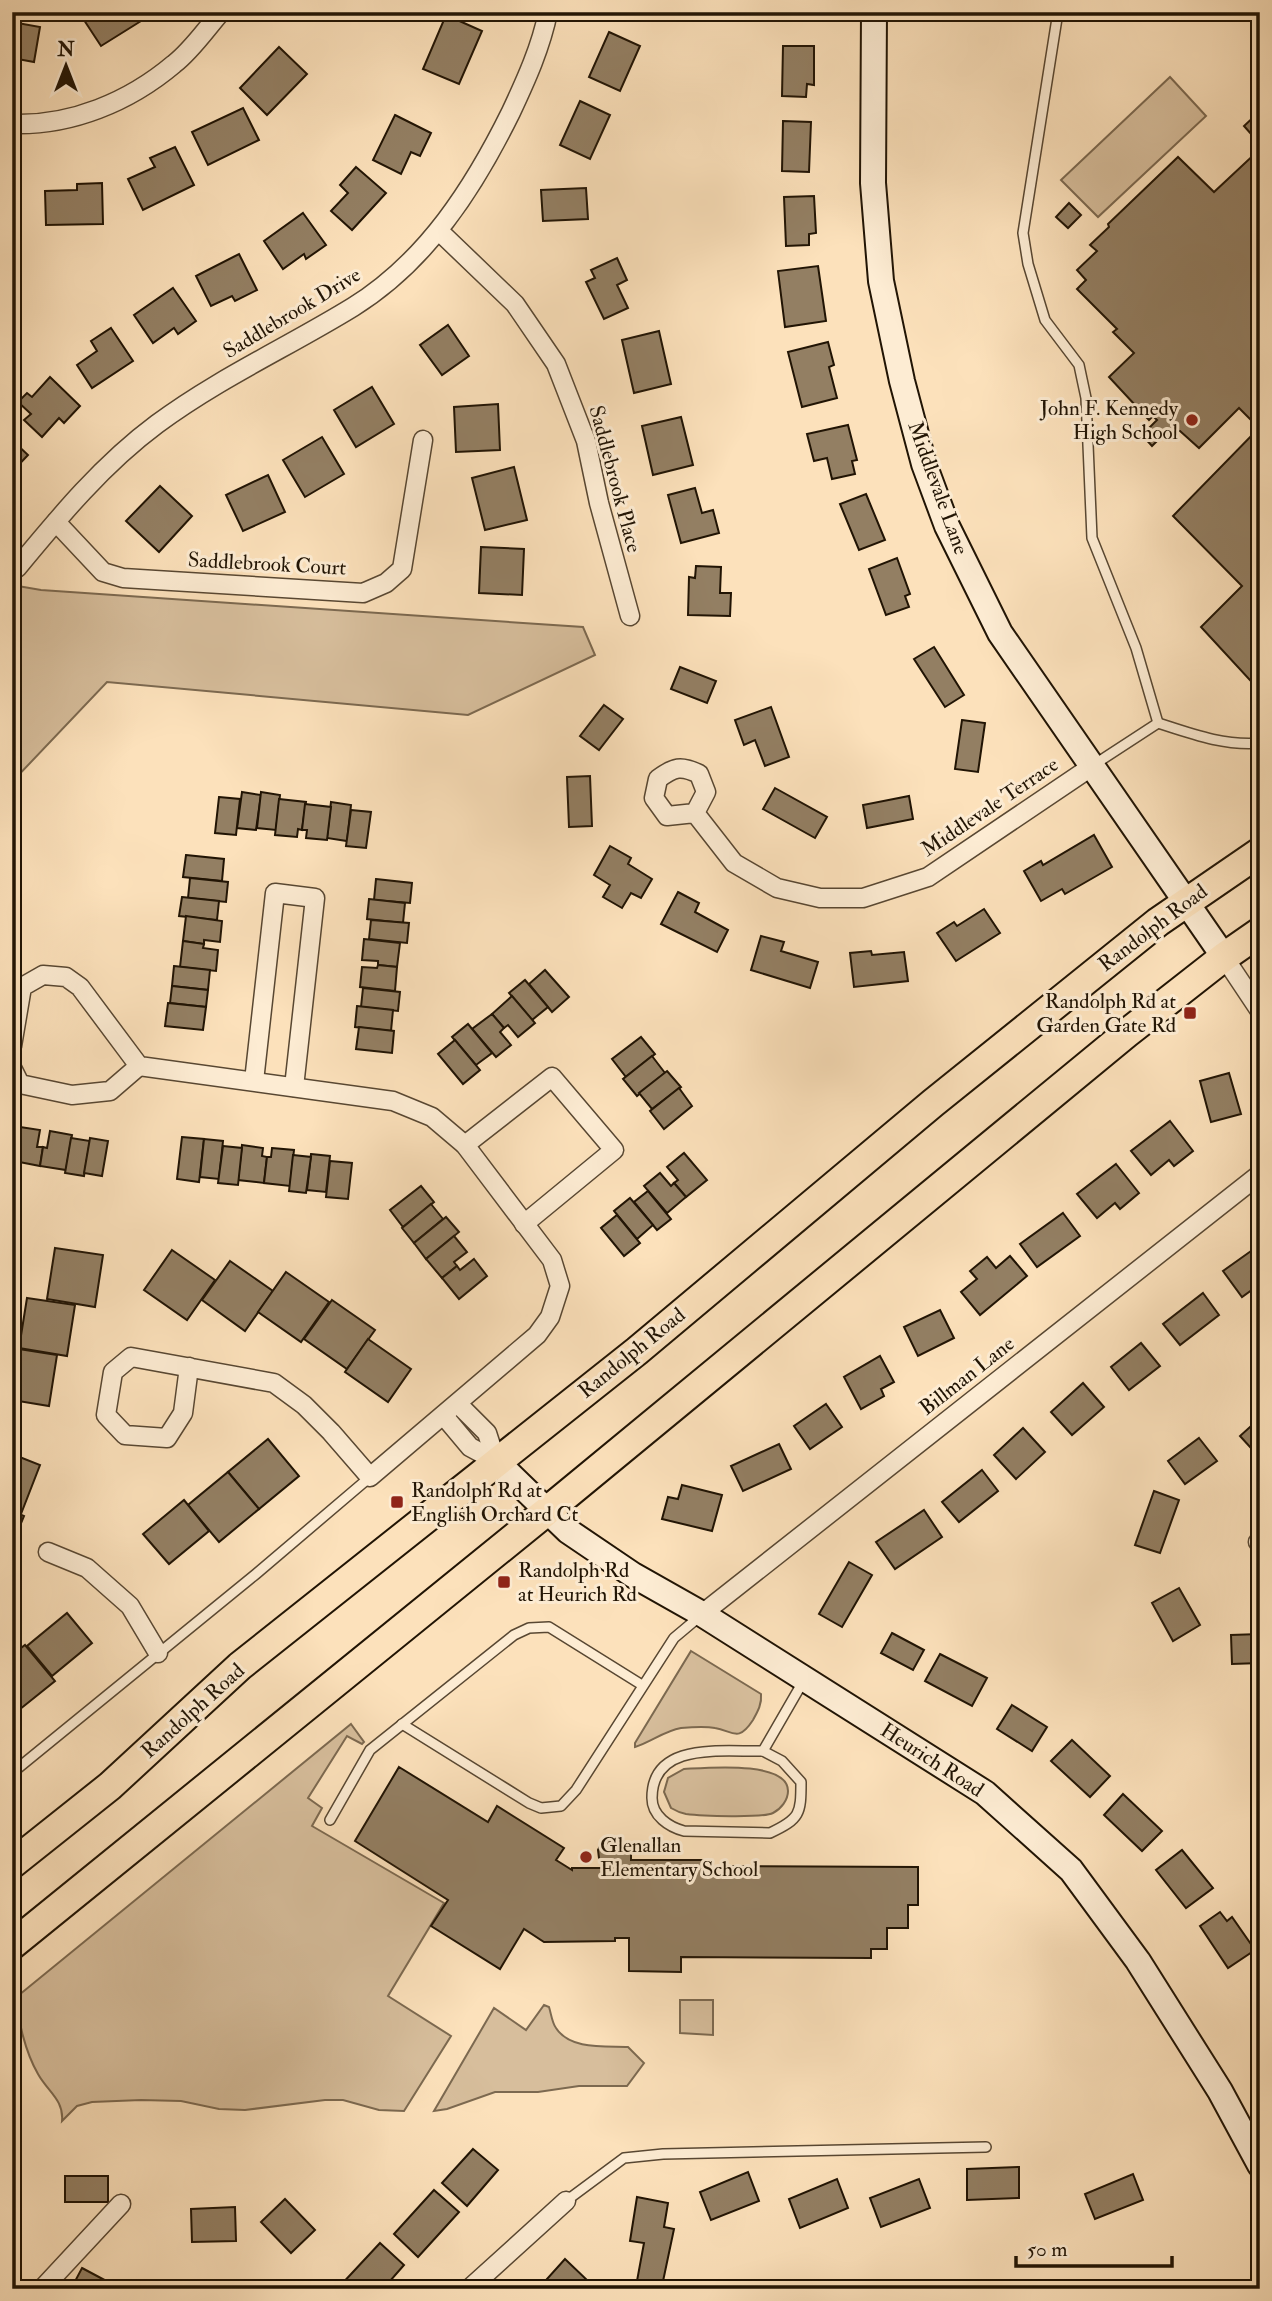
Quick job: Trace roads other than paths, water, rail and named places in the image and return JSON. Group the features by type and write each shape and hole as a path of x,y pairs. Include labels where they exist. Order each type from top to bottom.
{"main road":[{"name":"Randolph Road","path":"12,1864 110,1786 240,1666 647,1342 933,1102 1186,901 1260,852"},
{"path":"12,1945 547,1511 1128,1033 1260,932"}],"street":[{"path":"12,124 37,125 97,110 138,92 177,63 221,12"},
{"name":"Saddlebrook Drive","path":"17,568 95,477 156,424 215,384 355,306 396,275 439,231 486,163 525,83 548,12"},
{"name":"Middlevale Lane","path":"874,12 873,183 881,281 902,381 924,464 947,526 1000,633 1224,957"},
{"name":"Saddlebrook Place","path":"439,231 515,304 556,364 586,442 629,616"},
{"name":"Saddlebrook Court","path":"56,522 103,572 123,578 363,593 386,583 402,569 422,440"},
{"name":"Middlevale Terrace","path":"695,813 734,863 777,888 820,898 863,898 928,877 1091,767"},
{"path":"254,1082 275,893 314,898 294,1087"},
{"path":"1224,957 1260,1011"},
{"path":"12,1046 22,988 43,975 66,977 80,988 139,1066 393,1101 432,1117 465,1145 552,1260 560,1286 550,1317 537,1335 370,1477 304,1405 274,1383 189,1367 131,1357 113,1371 106,1415 125,1435 167,1438 183,1413 189,1367"},
{"path":"12,1068 20,1084 72,1095 110,1091 139,1066"},
{"path":"465,1145 552,1077 614,1150 524,1224"},
{"name":"Billman Lane","path":"702,1614 1260,1174"},
{"path":"458,1404 487,1433 496,1461"},
{"path":"444,1416 470,1447 496,1461"},
{"name":"Heurich Road","path":"496,1461 568,1531 633,1575 702,1614 985,1793 1071,1870 1138,1961 1220,2091 1260,2165"},
{"path":"48,1552 87,1568 130,1606 158,1653"},
{"path":"480,2285 566,2201"},
{"path":"42,2289 121,2204"}],"lane":[{"path":"1058,12 1023,233 1028,264 1045,320 1079,365 1086,398 1092,538 1136,648 1158,723"},
{"path":"1091,767 1158,723"},
{"path":"1158,723 1209,740 1240,745 1260,743"},
{"path":"12,1773 370,1477"},
{"path":"402,1724 529,1803 541,1808 561,1806 576,1790 674,1638 702,1614"},
{"path":"330,1820 370,1750 514,1635 529,1628 549,1628 642,1685"},
{"path":"763,1751 805,1679"},
{"path":"763,1751 782,1761 801,1783 801,1807 797,1816 782,1827 770,1833 684,1831 672,1828 658,1816 652,1803 653,1784 660,1768 668,1761 697,1752 763,1751"},
{"path":"566,2201 624,2158 663,2154 986,2147"}],"place":[{"name":"John F. Kennedy High School","path":"1192,420"},
{"name":"Randolph Rd at Garden Gate Rd","path":"1190,1013"},
{"name":"Randolph Rd at English Orchard Ct","path":"397,1502"},
{"name":"Randolph Rd at Heurich Rd","path":"504,1582"},
{"name":"Glenallan Elementary School","path":"586,1857"}]}
